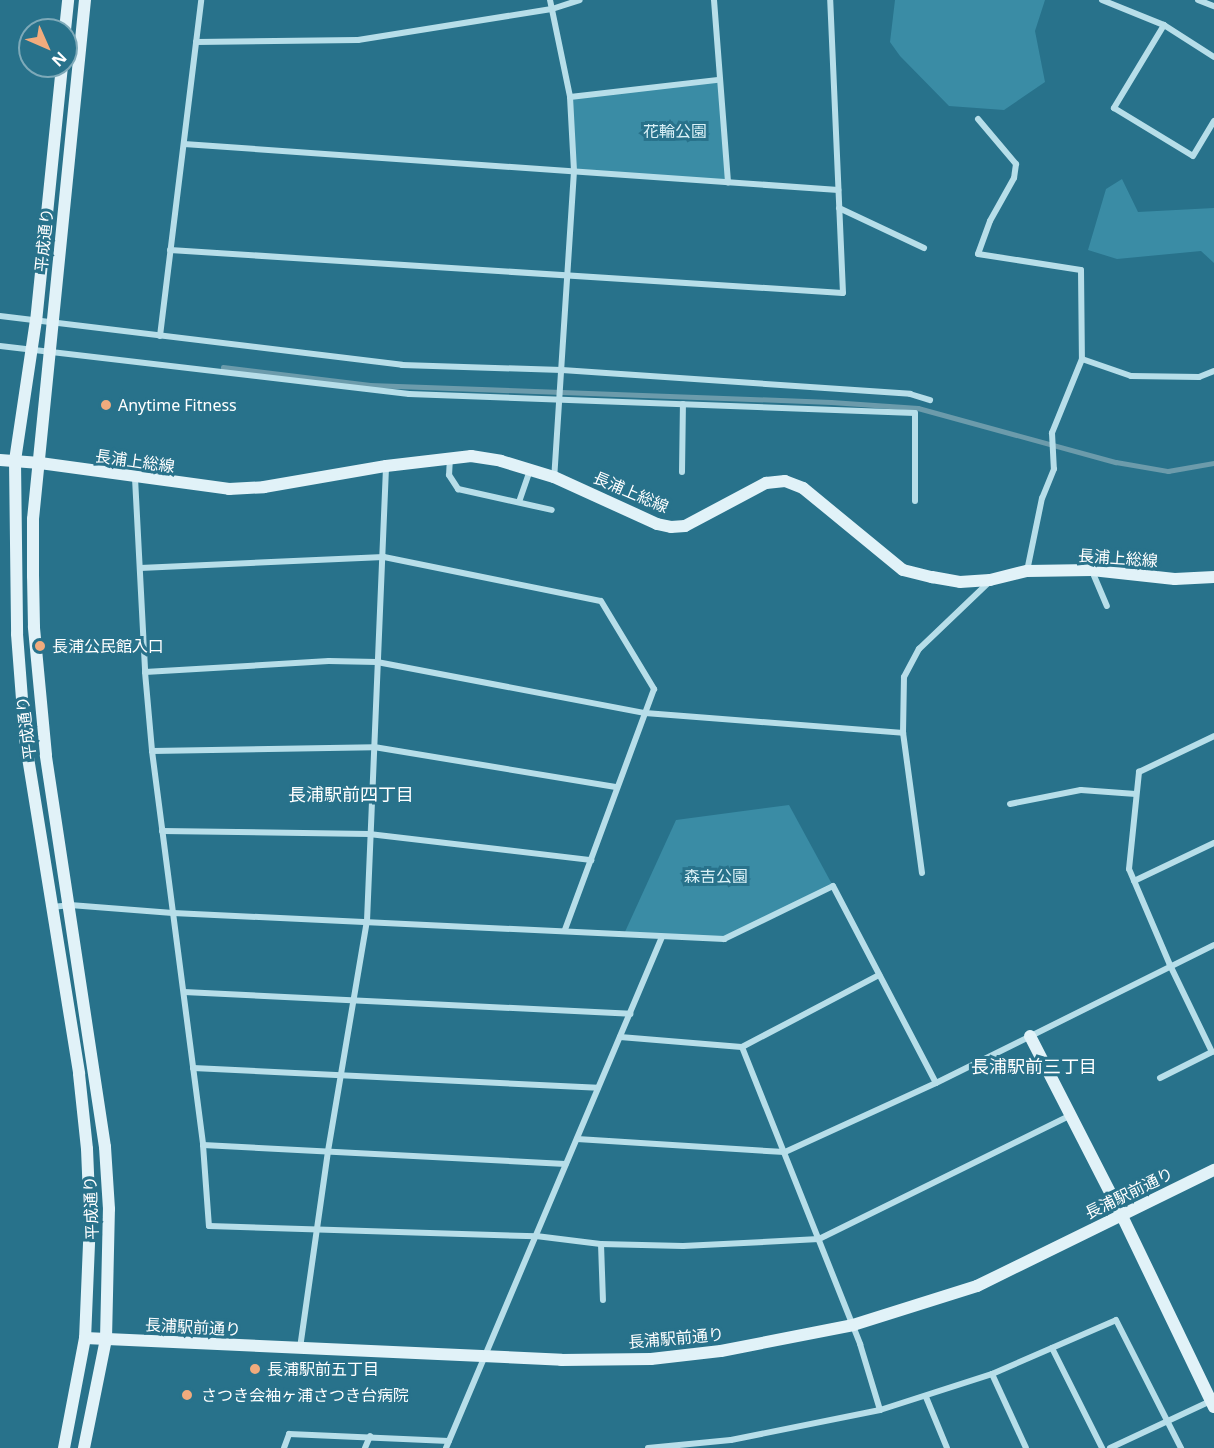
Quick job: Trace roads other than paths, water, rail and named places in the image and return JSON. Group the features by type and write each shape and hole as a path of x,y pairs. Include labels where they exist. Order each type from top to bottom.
{"street":[{"path":"66,18 68,0"},
{"name":"平成通り","path":"84,1448 106,1339 109,1220 105,1147 46,755 34,627 33,519 85,0"},
{"path":"160,336 201,0"},
{"path":"550,0 570,97 574,171 554,477"},
{"path":"196,42 358,40 552,9 580,0"},
{"path":"714,0 718,80 728,182"},
{"path":"171,250 843,293 830,0"},
{"path":"1102,0 1164,25 1214,57"},
{"path":"1198,0 1214,6"},
{"path":"1164,25 1114,108 1193,156 1214,122"},
{"name":"平成通り","path":"61,78 36,320 15,461 17,634 24,717 79,1074 87,1149 90,1220 85,1338 64,1448"},
{"path":"570,97 718,80"},
{"path":"978,119 1016,164 1014,178 990,221 978,254 1081,270 1082,359 1052,433 1054,469 1042,498 1027,571"},
{"path":"184,144 838,189"},
{"path":"839,208 924,248"},
{"path":"0,316 402,365 562,370 910,394 930,400"},
{"path":"0,346 409,394 915,412 915,501"},
{"path":"1082,359 1131,376 1199,377 1214,372"},
{"path":"682,472 683,404"},
{"name":"長浦上総線","path":"0,460 40,463 135,478 229,489 264,487 386,466 471,456 554,477 657,524 671,527 685,526 766,483 785,481 803,488 903,570 960,582 990,580 1027,571 1092,570 1174,579 1214,577"},
{"path":"450,457 449,476 458,489 552,510"},
{"path":"300,1348 339,1076 367,921 386,466"},
{"path":"519,502 531,470"},
{"path":"135,478 145,672 152,751 203,1145 209,1226 536,1236 601,1244 683,1246 819,1239 1071,1115"},
{"path":"140,568 384,557 601,601 654,689 565,930"},
{"path":"1092,570 1107,606"},
{"path":"922,873 903,733 903,688 910,663 919,649 990,580"},
{"path":"145,672 329,661 377,662 645,713 903,733"},
{"path":"1160,1078 1212,1052 1212,1045 1170,965 1129,869 1139,772 1214,736"},
{"path":"152,751 374,747 616,787"},
{"path":"1010,804 1081,790 1136,794"},
{"path":"162,831 369,834 591,860"},
{"path":"1134,881 1214,843"},
{"path":"52,907 70,904 173,913 724,939 833,886 936,1083"},
{"path":"446,1448 662,937"},
{"path":"577,1139 785,1152 936,1083 1214,945"},
{"path":"620,1037 742,1047 879,975"},
{"path":"184,992 630,1014"},
{"path":"1030,1036 1213,1402 1110,1448"},
{"path":"742,1047 853,1325 880,1410"},
{"path":"193,1068 598,1088"},
{"path":"203,1145 566,1164"},
{"name":"長浦駅前通り","path":"85,1338 484,1358 651,1359 721,1351 853,1325 976,1286 1214,1170"},
{"path":"601,1244 603,1300"},
{"path":"648,1448 731,1440 880,1410 992,1374 1116,1320 1181,1448"},
{"path":"1052,1348 1102,1448"},
{"path":"992,1374 1026,1448"},
{"path":"926,1397 947,1448"},
{"path":"284,1448 289,1434 449,1441"},
{"path":"365,1448 370,1436"}],"waterway":[{"path":"223,367 370,385 831,402 918,408 1116,462 1168,471 1214,463"}],"place":[{"name":"Anytime Fitness","path":"106,405"},
{"name":"長浦公民館入口","path":"40,646"},
{"name":"長浦駅前五丁目","path":"255,1369"},
{"name":"さつき会袖ヶ浦さつき台病院","path":"187,1395"}],"district":[{"name":"長浦駅前四丁目","path":"351,794"},
{"name":"長浦駅前三丁目","path":"1034,1066"}],"park label":[{"name":"花輪公園","path":"675,131"},
{"name":"森吉公園","path":"716,876"}]}
